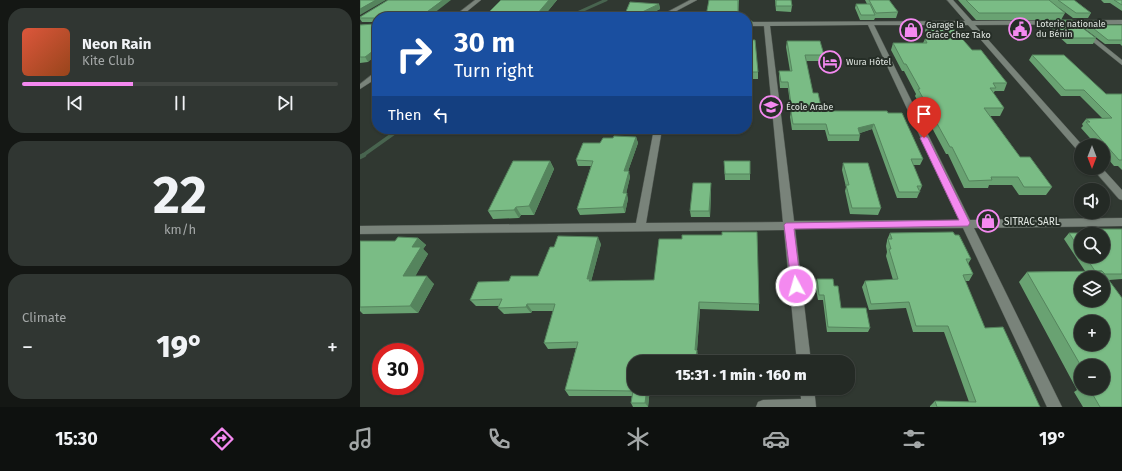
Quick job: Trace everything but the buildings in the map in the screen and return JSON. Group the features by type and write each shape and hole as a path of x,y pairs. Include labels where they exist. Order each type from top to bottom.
{"street":[{"path":"462,12 478,0"},
{"path":"671,12 694,0"},
{"path":"950,0 1074,141"},
{"path":"1060,13 1122,63"},
{"path":"752,24 1122,22"},
{"path":"870,23 965,223 1056,407"},
{"path":"767,24 803,355"},
{"path":"360,87 372,79"},
{"path":"640,227 657,134"},
{"path":"1103,175 1122,196"},
{"path":"360,230 1122,222"},
{"path":"763,407 809,407 808,395"}],"waterway":[{"path":"579,12 606,0"},
{"path":"362,156 393,134"}],"place":[{"name":"Loterie nationale du Bénin","path":"1020,29"},
{"name":"Garage la Grâce chez Tako","path":"911,30"},
{"name":"Wura Hôtel","path":"830,62"},
{"name":"École Arabe","path":"771,107"},
{"name":"SITRAC SARL","path":"988,221"}],"route":[{"path":"796,286 789,225 965,223 924,138"}]}
